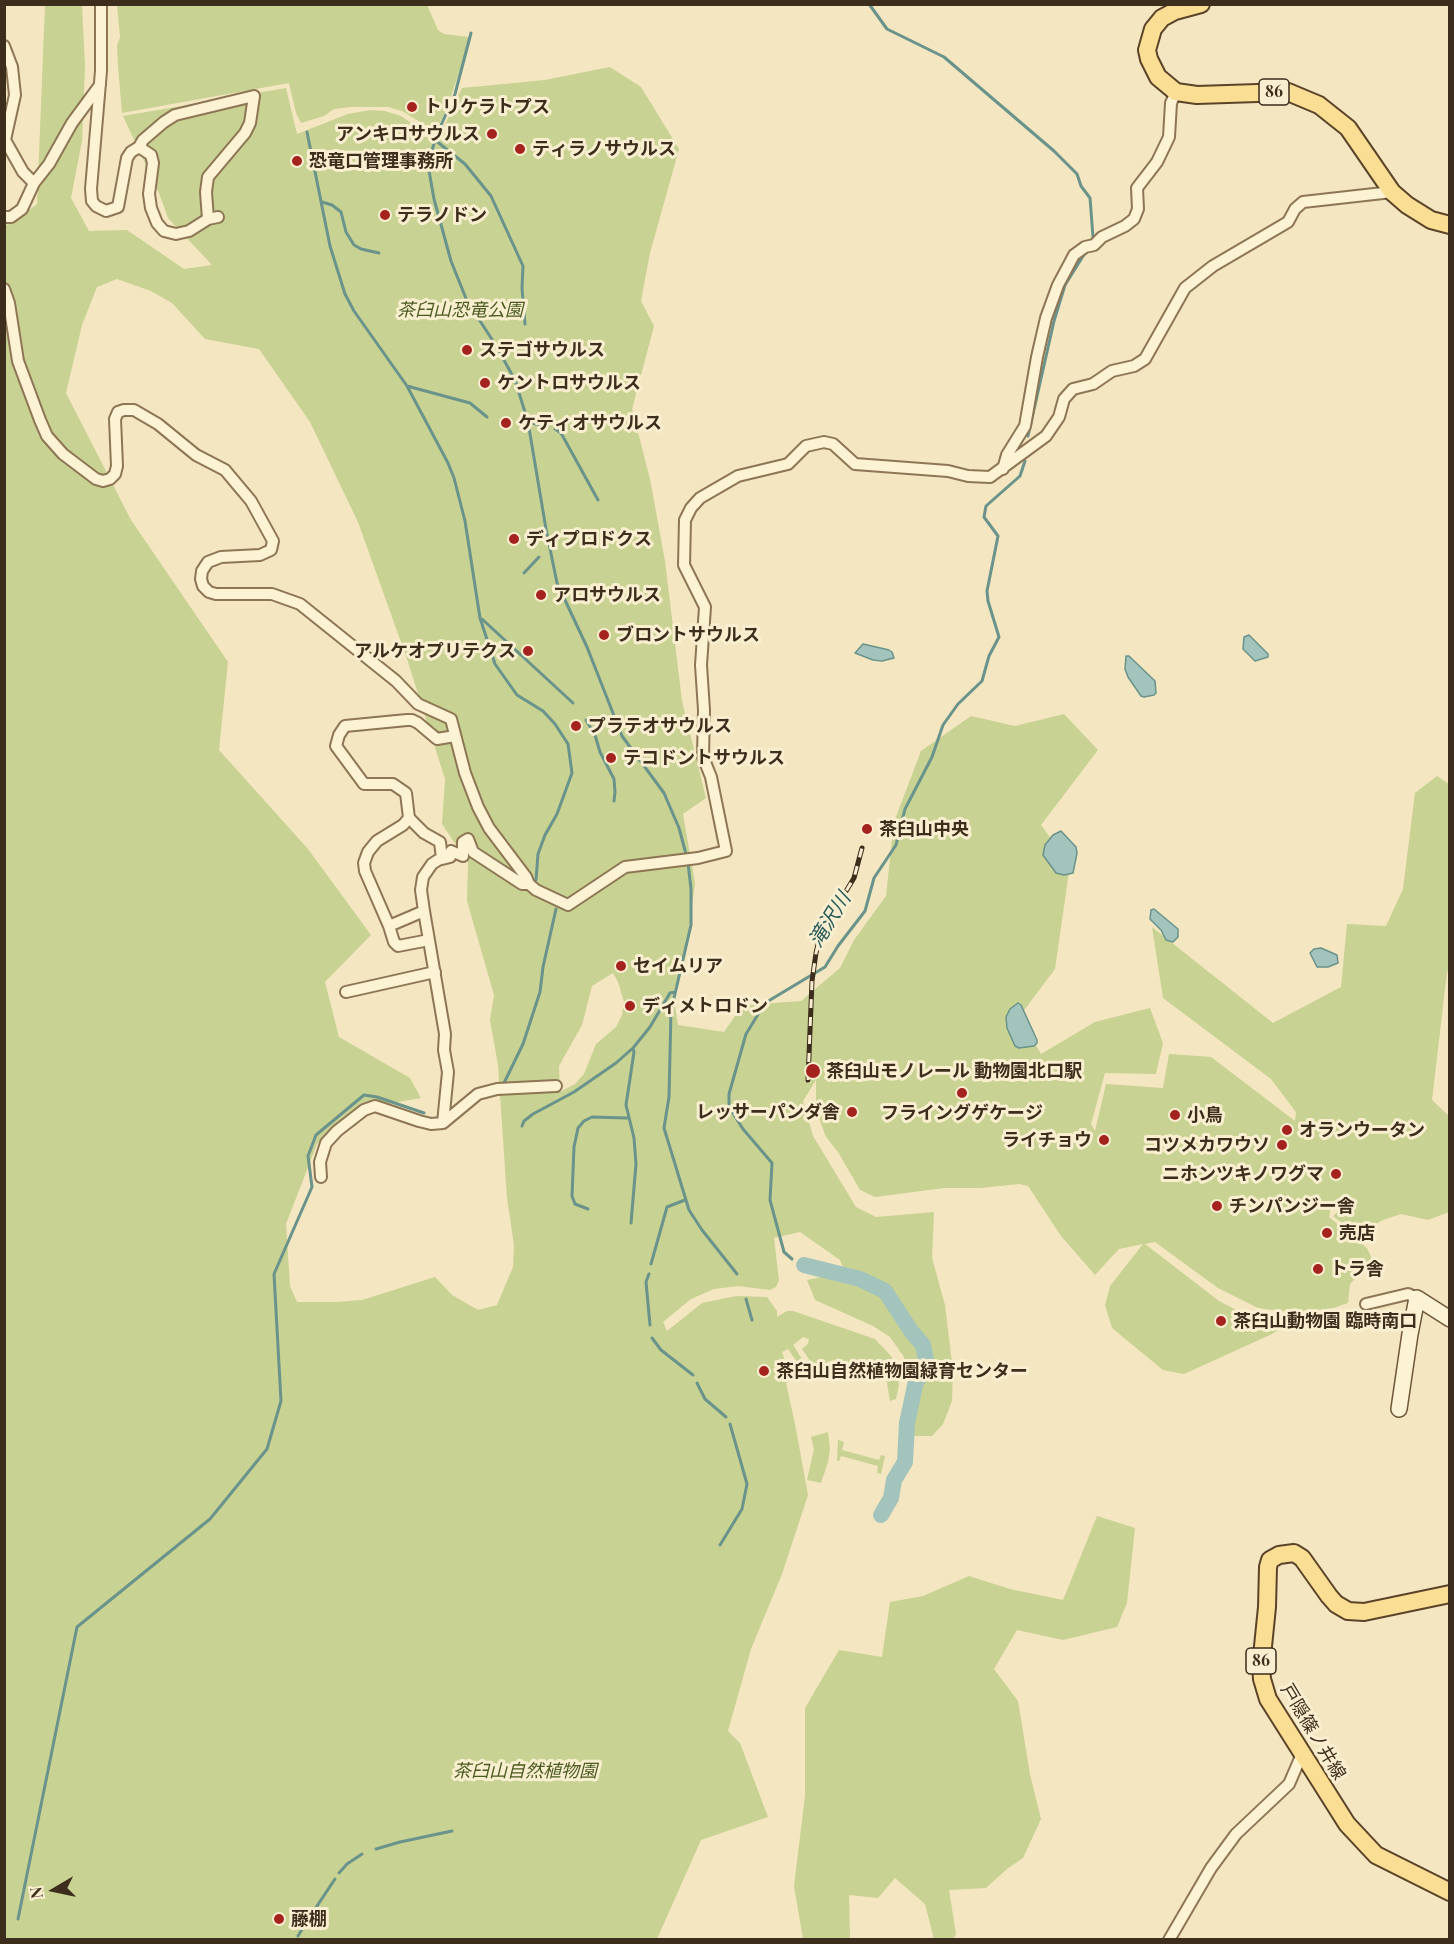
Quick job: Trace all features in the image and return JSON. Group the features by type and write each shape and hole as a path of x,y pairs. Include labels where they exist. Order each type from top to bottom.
{"main road":[{"path":"1176,92 1158,76 1149,60 1148,41 1153,29 1162,18 1175,11 1201,4"},
{"name":"86","path":"1176,92 1197,95 1288,92 1319,105 1348,128 1392,192 1407,206 1431,220 1449,225"},
{"name":"戸隠篠ノ井線","path":"1449,1594 1364,1612 1348,1611 1336,1604 1329,1596 1302,1558 1294,1553 1279,1555 1270,1560 1268,1607 1261,1666 1268,1700 1347,1824 1376,1855 1449,1892"}],"street":[{"path":"101,4 100,85 91,189 92,201 96,206 106,211 118,207 127,158 143,140 175,115 254,96 252,115 245,134 208,177 206,192 213,218 189,231 176,234 164,231 157,223 149,194 153,162 151,155 139,147"},
{"path":"4,46 12,67 15,94 5,140 23,172 34,183"},
{"path":"4,217 11,217 22,209 34,183 49,164 72,123 100,85"},
{"path":"1003,469 1007,455 1025,426 1046,318 1058,285 1074,255 1134,219 1138,209 1137,188 1157,162 1169,137 1172,103 1176,92"},
{"path":"4,289 9,303 18,361 47,436 63,454 96,480 110,479 115,474 117,466 115,419 118,412 134,410 158,424 196,455 225,470 251,501 273,541 271,550 261,555 221,557 208,562 202,571 203,586 209,592 216,594 272,594 300,604 396,681 418,704 451,719 465,773 483,817 529,884 536,890 567,905 625,867 698,858 726,851 711,777 703,757 704,710 701,665 705,607 684,566 685,520 691,508 700,498 738,476 788,464 806,446 824,442 833,444 855,464 948,471 979,478 990,477 1046,436 1059,417 1064,399 1073,389 1093,384 1112,371 1134,366 1144,359 1185,288 1213,266 1288,222 1295,209 1303,202 1392,192"},
{"path":"442,859 440,842 424,833 409,818 406,793 393,784 364,784 336,746 345,726 412,720 438,739 455,736"},
{"path":"409,818 403,825 376,842 368,852 364,863 365,872 394,942 398,946 429,940"},
{"path":"443,1124 448,1072 444,1050 445,1035 421,890 423,877 432,864 450,857 451,851 463,856 463,842 468,839 473,852 522,884 529,884"},
{"path":"389,926 424,911"},
{"path":"346,992 435,972"},
{"path":"321,1177 320,1162 326,1143 336,1131 364,1110 375,1106 419,1121 443,1124 478,1094 496,1089 556,1086"},
{"path":"1366,1304 1408,1294 1449,1319"},
{"path":"1399,1409 1417,1298"},
{"path":"1169,1940 1218,1859 1236,1834 1289,1784 1302,1754"}],"green space":[{"path":"45,5 82,5 85,66 82,141 71,198 89,231 127,230 184,269 212,265 168,218 159,193 123,116 286,88 297,134 348,114 370,110 385,111 401,116 413,124 422,137 430,137 442,131 462,88 545,80 610,67 641,87 679,149 650,253 641,301 654,326 632,409 650,479 665,561 682,701 706,798 683,814 695,883 685,958 673,994 678,1025 724,1032 735,1016 747,1005 801,1001 840,968 854,940 886,896 894,822 921,751 971,716 1015,726 1064,714 1098,750 1041,825 1070,865 1055,969 1019,1017 1041,1054 1095,1022 1150,1008 1163,1043 1156,1074 1105,1073 1091,1124 1095,1131 1106,1084 1163,1088 1169,1054 1211,1057 1295,1121 1296,1112 1271,1079 1163,998 1152,927 1273,1023 1341,987 1347,924 1386,926 1403,889 1415,793 1437,776 1449,784 1450,969 1447,972 1432,1100 1449,1116 1449,1212 1428,1220 1401,1214 1383,1220 1357,1234 1333,1216 1348,1203 1331,1207 1329,1217 1367,1248 1373,1261 1350,1284 1348,1303 1333,1308 1295,1313 1258,1308 1218,1288 1155,1242 1145,1244 1219,1301 1240,1312 1287,1324 1272,1334 1184,1374 1163,1370 1112,1328 1105,1305 1110,1286 1143,1244 1119,1249 1095,1275 1061,1236 1028,1186 1019,1184 981,1188 944,1188 875,1197 860,1190 838,1152 826,1137 816,1110 816,1080 803,1101 813,1136 856,1207 876,1217 934,1212 932,1258 945,1305 953,1371 952,1401 943,1424 932,1436 903,1436 910,1383 904,1357 890,1337 873,1326 815,1300 807,1280 845,1272 840,1260 800,1232 774,1238 779,1280 776,1287 770,1290 738,1286 714,1289 691,1299 663,1322 667,1331 702,1303 736,1296 767,1297 777,1311 777,1317 787,1311 793,1311 875,1339 891,1356 896,1366 899,1385 896,1399 890,1401 885,1371 846,1377 838,1370 839,1365 834,1360 827,1362 825,1368 816,1370 802,1349 808,1344 809,1339 803,1337 793,1345 811,1373 806,1375 788,1349 782,1352 791,1380 786,1383 808,1495 782,1574 751,1649 728,1731 740,1743 768,1817 701,1840 657,1939 5,1940 4,225 11,224 37,204","holes":["117,279 151,291 172,303 205,339 259,349 310,422 358,522 407,659 445,779 442,824 468,863 467,901 494,995 490,1020 498,1065 507,1198 514,1245 513,1267 497,1305 478,1310 452,1295 435,1277 362,1300 336,1302 297,1302 290,1286 286,1224 317,1144 353,1110 421,1098 410,1078 339,1037 325,982 371,935 308,849 219,750 228,662 131,520 66,393 82,325 97,287","613,973 624,1002 622,1015 616,1027 596,1044 584,1074 575,1084 560,1092 559,1066 582,1025 592,986"]},
{"path":"117,5 427,5 438,30 444,34 469,37 445,113 435,131 402,111 388,107 334,109 324,116 301,123 296,113 289,83 122,113 117,46 120,37"},
{"path":"828,1432 830,1449 821,1483 807,1480 814,1449 811,1437"},
{"path":"838,1440 844,1442 842,1450 879,1460 881,1455 885,1456 881,1474 877,1473 878,1466 841,1456 837,1461"},
{"path":"1097,1516 1135,1528 1127,1603 1117,1627 1063,1640 1017,1630 994,1669 1018,1701 1030,1774 1041,1819 1023,1858 986,1888 949,1890 956,1934 953,1939 934,1939 925,1904 895,1878 878,1898 849,1895 850,1939 803,1939 794,1886 805,1796 805,1708 839,1650 882,1657 890,1602 923,1596 969,1576 1010,1589 1063,1600"}],"water":[{"path":"1249,635 1268,654 1268,657 1255,661 1243,649 1244,637"},
{"path":"863,644 889,650 894,658 882,661 873,660 855,653"},
{"path":"1126,656 1129,656 1155,681 1156,693 1154,695 1141,696 1125,669"},
{"path":"1061,831 1076,847 1077,853 1073,873 1064,875 1056,873 1043,855 1045,845 1053,835"},
{"path":"1154,909 1178,929 1178,937 1173,942 1166,940 1161,930 1150,919 1151,910"},
{"path":"1321,948 1337,955 1338,963 1328,967 1317,967 1310,953 1314,949"},
{"path":"1018,1003 1037,1040 1034,1046 1019,1048 1015,1046 1007,1028 1006,1017 1010,1009"}],"waterway":[{"path":"869,4 887,29 944,57 1054,151 1077,174 1081,186 1090,198 1093,237"},
{"path":"438,132 455,94 471,33"},
{"path":"307,132 330,246 345,294 354,311 407,386 454,478 465,521 480,618 495,664 517,695 543,711 568,744 572,773 557,814 545,835 538,854 536,880"},
{"path":"525,324 523,266 491,196 465,164 435,140 428,165 434,199 451,261 467,301 515,380 528,422 557,583 587,647 622,736 664,793 679,828 686,854"},
{"path":"322,202 332,205 341,212 346,232 354,245 379,253"},
{"path":"1028,436 1054,321 1065,285 1085,253"},
{"path":"407,386 470,403 487,417"},
{"path":"528,422 548,427"},
{"path":"555,429 561,433 598,500"},
{"name":"滝沢川","path":"792,1259 784,1252 770,1200 772,1163 743,1129 729,1107 729,1094 746,1034 765,1003 825,967 865,911 874,878 896,845 905,809 932,757 943,725 958,704 982,681 989,656 999,637 987,591 998,536 984,517 986,506 1020,476 1025,461"},
{"path":"524,573 539,557"},
{"path":"482,619 573,703"},
{"path":"586,720 614,779 614,801"},
{"path":"688,863 691,925 671,1011 669,1097 664,1128 689,1210 737,1274"},
{"path":"504,1083 523,1044 540,992 556,909"},
{"path":"522,1126 524,1121 533,1114 574,1092 616,1063 633,1048 650,1027 670,993 675,992"},
{"path":"631,1223 636,1164 634,1138 626,1105 633,1048"},
{"path":"18,1919 77,1627 210,1519 267,1449 281,1401 274,1274 312,1187 308,1156 316,1135 364,1095 377,1097 424,1113"},
{"path":"588,1209 575,1204 572,1196 574,1147 578,1128 592,1117 627,1118"},
{"path":"651,1264 667,1207 685,1200"},
{"name":"滝沢川","path":"804,1265 860,1279 885,1291 923,1345 928,1369 916,1381 907,1423 905,1462 894,1480 891,1498 881,1515"},
{"path":"649,1274 646,1282 650,1325"},
{"path":"746,1299 752,1320"},
{"path":"652,1338 661,1350 693,1375"},
{"path":"697,1383 705,1399 726,1417"},
{"path":"720,1545 742,1509 747,1484 730,1424"},
{"path":"376,1849 452,1831"},
{"path":"339,1873 347,1864 362,1854"},
{"path":"311,1915 335,1879"},
{"path":"298,1936 307,1921"}],"railway":[{"path":"808,1080 812,981 822,927 854,878 862,848"}],"place":[{"name":"トリケラトプス","path":"412,107"},
{"name":"アンキロサウルス","path":"492,134"},
{"name":"ティラノサウルス","path":"520,149"},
{"name":"恐竜口管理事務所","path":"297,161"},
{"name":"テラノドン","path":"385,215"},
{"name":"ステゴサウルス","path":"467,350"},
{"name":"ケントロサウルス","path":"485,383"},
{"name":"ケティオサウルス","path":"506,423"},
{"name":"ディプロドクス","path":"514,539"},
{"name":"アロサウルス","path":"541,595"},
{"name":"ブロントサウルス","path":"604,635"},
{"name":"アルケオプリテクス","path":"528,651"},
{"name":"プラテオサウルス","path":"576,726"},
{"name":"テコドントサウルス","path":"611,758"},
{"name":"茶臼山中央","path":"867,829"},
{"name":"セイムリア","path":"621,966"},
{"name":"ディメトロドン","path":"630,1006"},
{"name":"茶臼山モノレール 動物園北口駅","path":"813,1071"},
{"name":"フライングゲケージ","path":"962,1093"},
{"name":"レッサーパンダ舎","path":"852,1112"},
{"name":"小鳥","path":"1175,1115"},
{"name":"オランウータン","path":"1287,1130"},
{"name":"ライチョウ","path":"1104,1140"},
{"name":"コツメカワウソ","path":"1282,1145"},
{"name":"ニホンツキノワグマ","path":"1336,1174"},
{"name":"チンパンジー舎","path":"1217,1206"},
{"name":"売店","path":"1327,1233"},
{"name":"トラ舎","path":"1318,1269"},
{"name":"茶臼山動物園 臨時南口","path":"1221,1321"},
{"name":"茶臼山自然植物園緑育センター","path":"764,1371"},
{"name":"藤棚","path":"279,1919"}],"park label":[{"name":"茶臼山恐竜公園","path":"460,310"},
{"name":"茶臼山自然植物園","path":"525,1771"}]}
